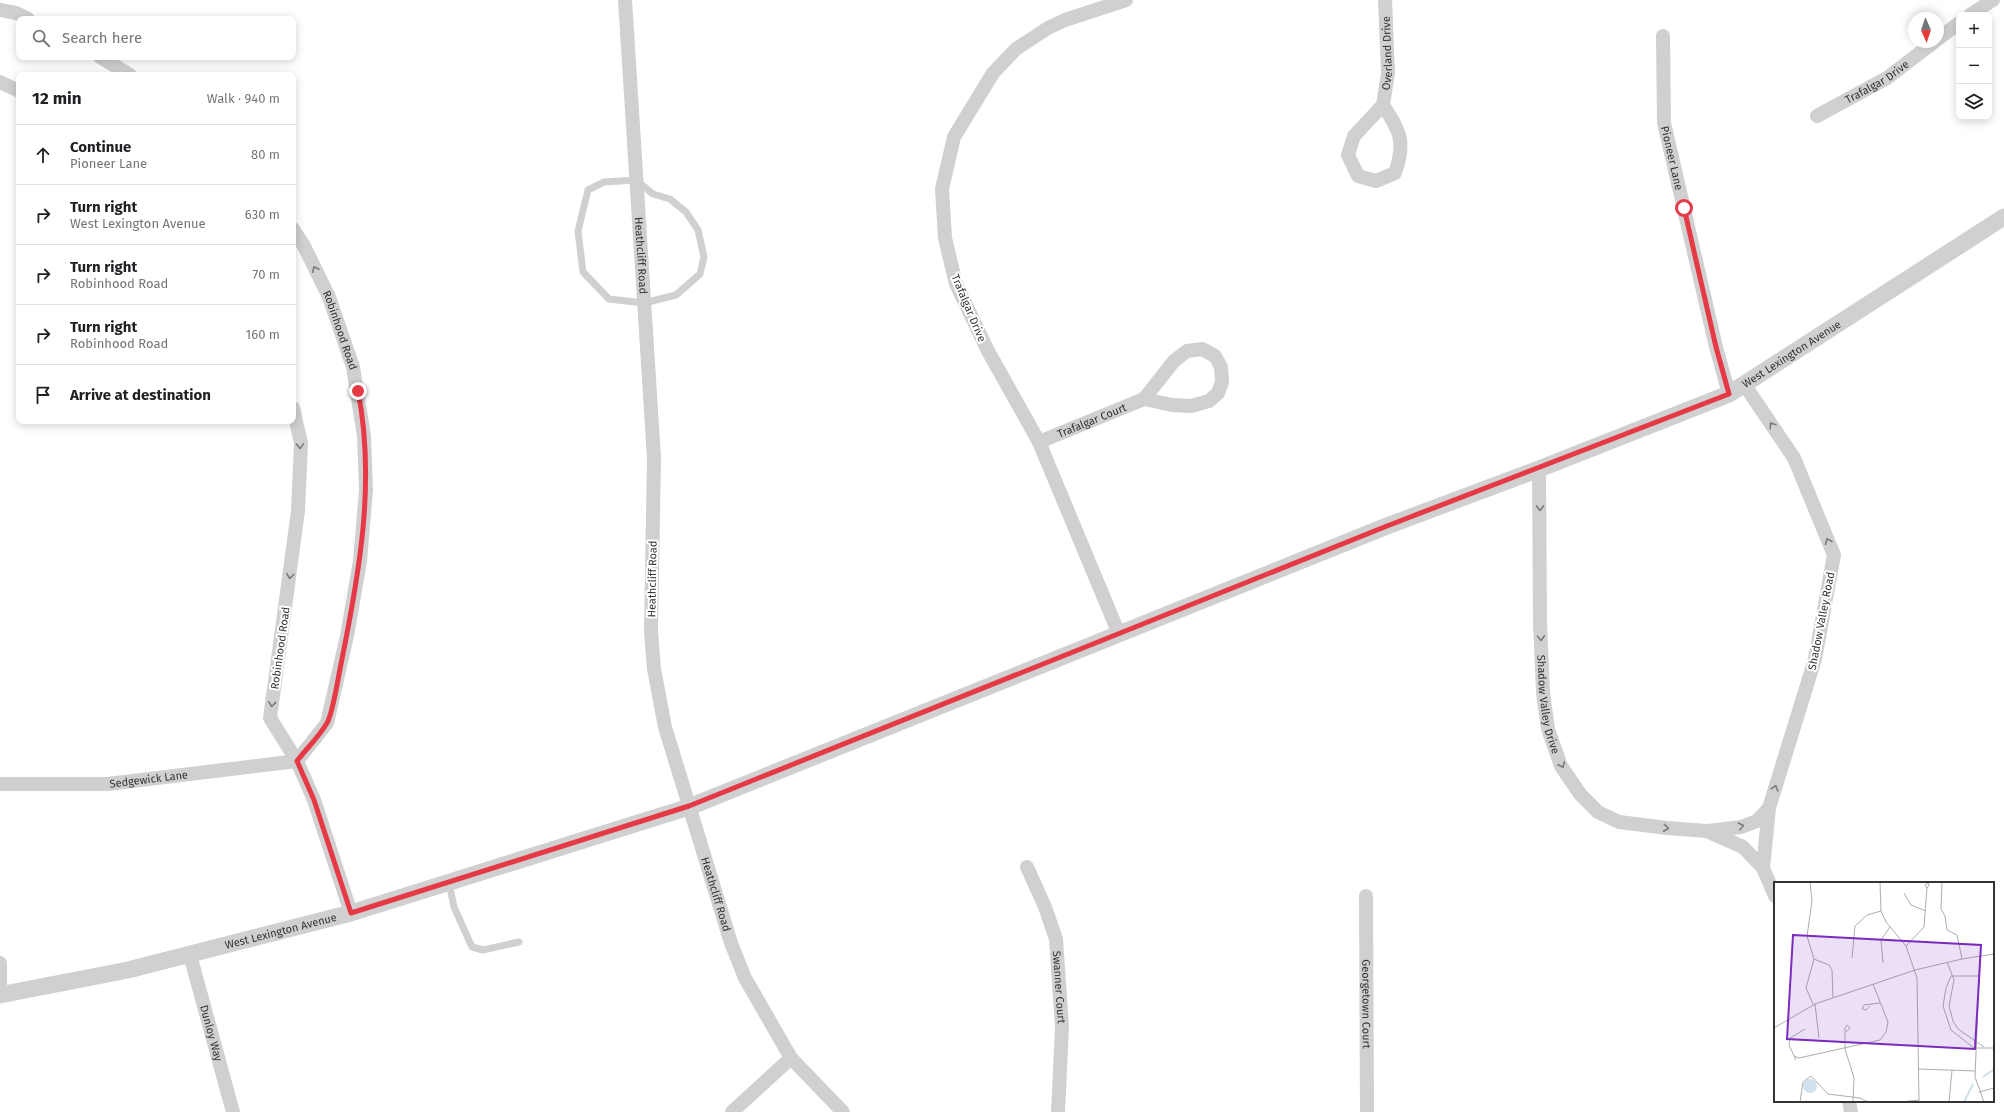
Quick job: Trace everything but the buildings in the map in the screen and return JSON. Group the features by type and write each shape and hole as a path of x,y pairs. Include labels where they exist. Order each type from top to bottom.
{"street":[{"name":"Heathcliff Road","path":"625,0 654,458 651,632 654,669 665,727 731,943 745,978 791,1058 843,1112"},
{"name":"Trafalgar Drive","path":"1119,634 1039,442 988,351 956,284 945,238 942,189 954,136 994,73 1016,49 1048,28 1065,20 1126,0"},
{"name":"Overland Drive","path":"1383,105 1398,128 1401,155 1394,173 1376,181 1358,176 1348,155 1354,136 1383,105 1388,73 1384,0"},
{"path":"1971,12 1977,0"},
{"path":"1975,12 1993,0"},
{"path":"0,10 16,13 22,16"},
{"path":"1944,34 1956,25"},
{"name":"Pioneer Lane","path":"1663,36 1664,123 1716,347 1729,394"},
{"name":"Trafalgar Drive","path":"1817,116 1886,78 1926,48"},
{"path":"105,60 125,72"},
{"path":"0,82 16,90"},
{"name":"West Lexington Avenue","path":"0,995 128,970 351,913 689,806 1387,526 1539,469 1729,394 2004,217"},
{"name":"Robinhood Road","path":"296,234 304,246 329,297 353,367 364,436 366,490 360,561 347,636 327,723 297,761"},
{"name":"Trafalgar Court","path":"1039,442 1144,399 1174,361 1187,351 1202,349 1215,356 1221,367 1222,382 1218,393 1209,402 1191,406 1172,405 1144,399"},
{"name":"Shadow Valley Road","path":"1744,384 1794,458 1834,555 1815,659 1769,808 1763,868 1774,894"},
{"name":"Robinhood Road","path":"296,421 301,443 298,511 270,718 297,761 314,800 351,913"},
{"name":"Shadow Valley Drive","path":"1539,469 1540,623 1543,693 1548,728 1561,766 1580,794 1598,812 1619,822 1707,831 1741,827 1756,821 1769,808"},
{"name":"Sedgewick Lane","path":"0,784 108,784 297,761"},
{"name":"Shadow Valley Drive","path":"1707,831 1743,847 1763,868"},
{"name":"Swanner Court","path":"1028,867 1045,907 1056,939 1062,1027 1058,1112"},
{"name":"Georgetown Court","path":"1366,896 1367,1112"},
{"name":"Dunloy Way","path":"190,955 233,1112"},
{"path":"0,963 0,995"},
{"path":"732,1112 791,1058"},
{"path":"1849,1102 1851,1112"}],"lane":[{"path":"636,180 653,194 670,199 686,212 698,230 704,258 700,274 676,294 644,303 609,299 582,272 578,231 588,190 604,182 636,180"},
{"path":"448,882 454,907 472,946 484,950 518,942"}],"route":[{"path":"358,391 364,436 366,490 360,561 347,636 327,723 297,761 314,800 351,913 689,806 1196,604 1387,526 1539,469 1729,394 1716,347 1684,208"}]}
